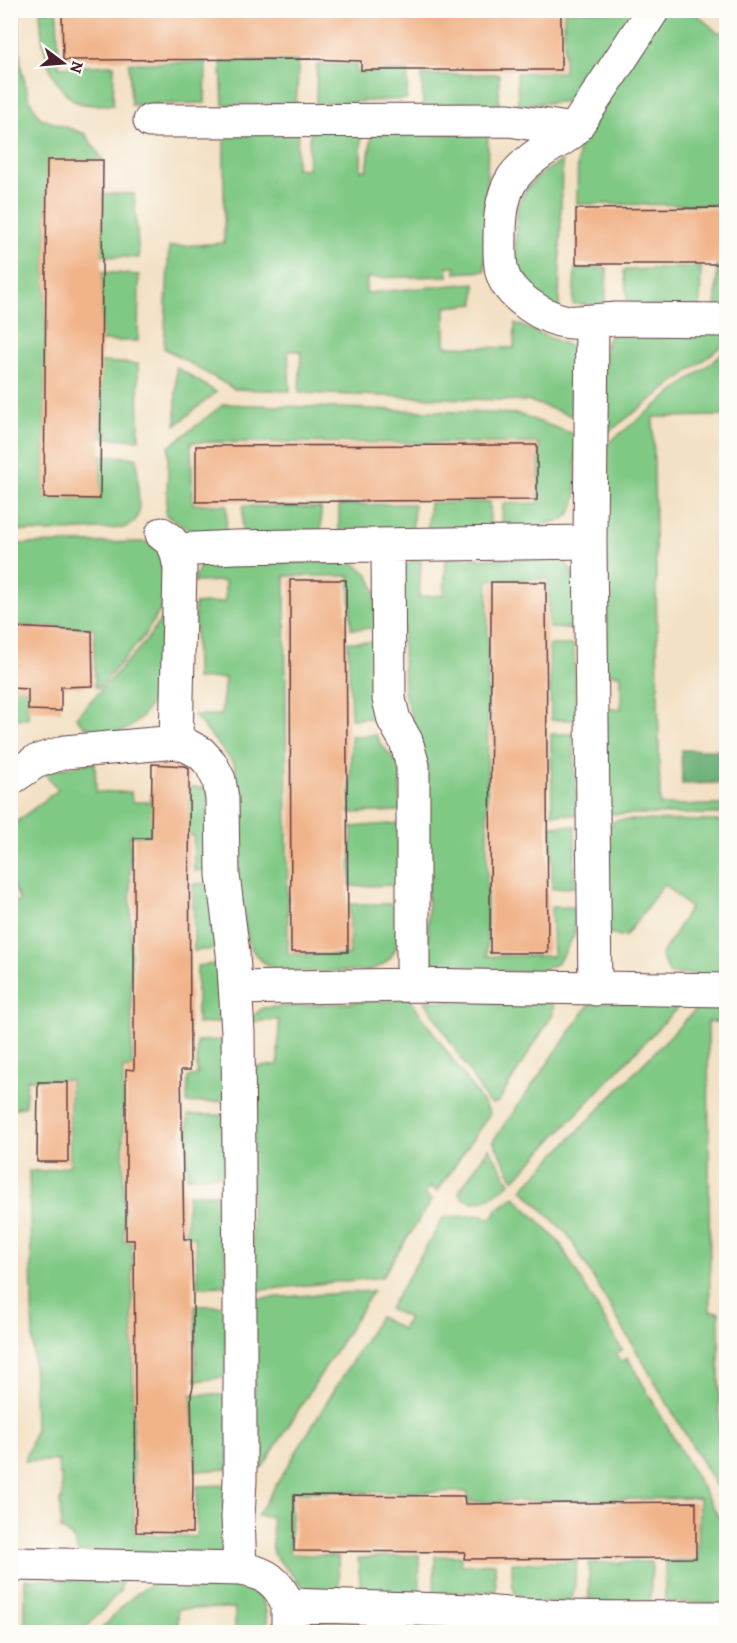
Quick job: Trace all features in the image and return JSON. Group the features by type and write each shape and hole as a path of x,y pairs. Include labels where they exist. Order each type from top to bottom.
{"street":[{"path":"653,10 574,130 524,166 512,180 503,202 500,227 502,274 517,295 529,305 543,314 568,322 616,319 726,320"},
{"path":"150,121 509,120 574,130"},
{"path":"592,321 590,542 595,988"},
{"path":"176,742 180,568 169,542 235,547 590,542"},
{"path":"388,545 390,699 394,720 410,752 414,777 413,985"},
{"path":"10,779 35,762 65,752 176,742 201,753 211,764 219,780 222,799 223,875 236,988 240,1295 238,1517 240,1569"},
{"path":"236,988 413,985 726,990"},
{"path":"15,1564 254,1571 273,1581 282,1592 288,1619 473,1622 504,1614 726,1618"}],"green space":[{"path":"10,11 18,11 21,68 29,99 40,118 85,134 103,160 47,160 44,498 100,499 100,455 137,458 139,512 134,523 123,528 42,532 11,530"},
{"path":"40,11 57,11 59,67 114,65 113,105 79,103 65,93 58,84 44,48"},
{"path":"564,11 634,11 573,101 518,105 517,73 564,72"},
{"path":"663,11 693,11 717,32 726,32 726,205 577,204 578,139"},
{"path":"299,61 296,103 223,105 221,62"},
{"path":"206,62 205,103 131,105 129,63"},
{"path":"356,64 357,73 408,70 407,99 316,104 317,65"},
{"path":"499,74 499,111 423,109 422,75"},
{"path":"361,126 361,170 367,170 372,134 488,133 485,271 455,273 456,266 447,266 448,276 367,278 366,293 475,283 475,304 445,307 445,346 514,348 515,323 572,347 575,417 529,401 299,393 301,351 288,351 290,391 234,389 164,348 169,247 224,243 224,133 298,129 296,168 308,169 310,131"},
{"path":"562,161 559,308 544,303 514,271 517,205 528,187 542,173"},
{"path":"102,194 134,194 139,258 102,256"},
{"path":"717,266 726,266 726,306 716,307"},
{"path":"701,267 700,307 628,306 624,270"},
{"path":"607,268 605,305 573,304 575,269"},
{"path":"102,272 139,275 138,341 101,341"},
{"path":"726,328 726,343 602,437 605,344 610,337 617,332"},
{"path":"726,351 726,416 653,417 660,805 726,805 726,814 613,814 605,812 602,715 610,709 621,709 621,675 610,674 602,664 603,447"},
{"path":"101,362 138,364 139,440 100,437"},
{"path":"176,367 216,392 176,425"},
{"path":"224,404 518,414 576,435 576,498 572,511 563,520 549,523 537,530 501,532 503,504 539,503 539,443 191,442 193,504 227,505 226,533 195,534 166,515 169,447"},
{"path":"490,502 490,534 427,534 430,503"},
{"path":"414,504 412,535 339,537 339,505"},
{"path":"243,506 321,508 321,535 242,535"},
{"path":"144,542 154,546 162,560 163,605 145,635 99,688 95,686 94,628 11,626 11,544"},
{"path":"446,558 562,559 568,566 575,583 575,629 549,628 548,579 488,580 487,956 553,956 551,907 574,907 575,933 565,952 556,964 539,972 445,969 432,961 428,955 427,766 404,693 401,574 408,563 421,560 419,597 444,595"},
{"path":"351,561 368,574 376,592 377,628 351,629 350,576 285,576 288,954 350,955 350,904 401,904 398,937 392,955 377,968 365,971 280,972 260,960 253,951 248,940 235,883 235,765 194,715 221,715 225,678 196,679 195,604 225,602 225,581 193,582 202,562"},
{"path":"163,616 163,670 157,692 144,714 133,725 120,732 103,733 81,723 76,717 146,641"},
{"path":"348,642 375,642 375,718 351,719"},
{"path":"549,645 574,645 576,720 551,720"},
{"path":"11,688 28,689 28,719 11,719"},
{"path":"551,734 573,734 578,815 552,814"},
{"path":"376,735 400,767 400,811 350,813 351,736"},
{"path":"681,750 726,750 726,783 682,784"},
{"path":"95,762 96,792 131,792 132,802 150,802 152,791 195,787 209,789 206,870 194,871 193,835 130,836 132,1068 123,1069 124,1242 132,1242 134,1534 196,1537 197,1486 229,1485 224,1549 219,1554 78,1552 73,1538 61,1529 61,1475 58,1461 25,1461 35,1430 29,1171 45,1171 70,1165 70,1080 27,1079 25,1106 13,1109 10,1102 10,908 19,899 10,880 11,826 58,790 44,772"},
{"path":"619,820 726,821 726,974 670,974 661,956 690,908 664,884 625,937 604,932 607,828"},
{"path":"401,823 401,885 350,886 352,827"},
{"path":"552,826 575,826 575,887 552,889"},
{"path":"211,883 225,948 194,951 193,884"},
{"path":"224,963 221,1022 197,1024 197,966"},
{"path":"410,999 490,1113 438,1191 430,1187 425,1194 432,1200 382,1277 253,1291 248,1068 278,1065 279,1020 247,1022 262,1008"},
{"path":"425,1001 550,1002 553,1005 553,1014 498,1102 492,1104 488,1102"},
{"path":"704,1001 726,1001 726,1022 708,1022 710,1311 719,1312 719,1480 726,1481 726,1486 716,1486 568,1235 522,1189"},
{"path":"591,1002 681,1004 514,1180 493,1141"},
{"path":"223,1040 224,1101 187,1103 188,1077 197,1075 197,1041"},
{"path":"188,1115 224,1115 225,1175 187,1177"},
{"path":"489,1148 510,1183 485,1200 478,1202 464,1199 459,1193 460,1190"},
{"path":"188,1194 223,1194 226,1286 198,1287 195,1237 186,1235"},
{"path":"515,1197 559,1242 622,1350 616,1354 620,1362 628,1358 726,1530 726,1604 665,1602 665,1561 698,1560 699,1498 468,1502 468,1492 291,1492 290,1554 338,1556 339,1593 308,1592 273,1554 272,1517 257,1516 379,1317 402,1329 408,1318 389,1309 444,1217 484,1215 485,1218 492,1217 496,1214 496,1210"},
{"path":"373,1291 262,1468 256,1468 252,1299"},
{"path":"195,1306 227,1306 225,1377 196,1381"},
{"path":"191,1394 229,1395 228,1469 196,1471"},
{"path":"419,1555 420,1592 361,1593 358,1558"},
{"path":"435,1556 460,1556 462,1565 495,1563 496,1591 434,1594"},
{"path":"577,1561 571,1600 557,1603 532,1602 519,1598 515,1594 512,1563"},
{"path":"652,1562 650,1603 589,1604 589,1563"},
{"path":"25,1579 122,1581 120,1591 82,1632 25,1632"},
{"path":"155,1583 214,1583 245,1589 256,1595 264,1604 268,1632 235,1632 235,1608 178,1609 178,1632 99,1632 131,1598"},
{"path":"315,1622 444,1624 451,1632 302,1632"}],"building":[{"path":"62,10 360,10 360,14 561,13 561,70 361,70 361,61 310,59 63,60"},
{"path":"47,160 103,160 100,499 44,498"},
{"path":"726,208 726,264 576,264 576,209"},
{"path":"537,445 537,500 196,502 196,446"},
{"path":"290,580 346,580 348,952 291,952"},
{"path":"491,582 546,582 548,953 490,953"},
{"path":"10,627 92,631 93,686 61,687 61,711 28,710 28,689 10,688"},
{"path":"152,764 189,768 190,1070 181,1070 184,1239 191,1239 193,1296 192,1533 136,1532 134,1240 126,1240 126,1069 134,1070 134,838 151,838"},
{"path":"38,1082 68,1082 68,1162 37,1162"},
{"path":"294,1495 464,1496 465,1504 696,1502 696,1558 464,1559 465,1552 294,1551"}]}
